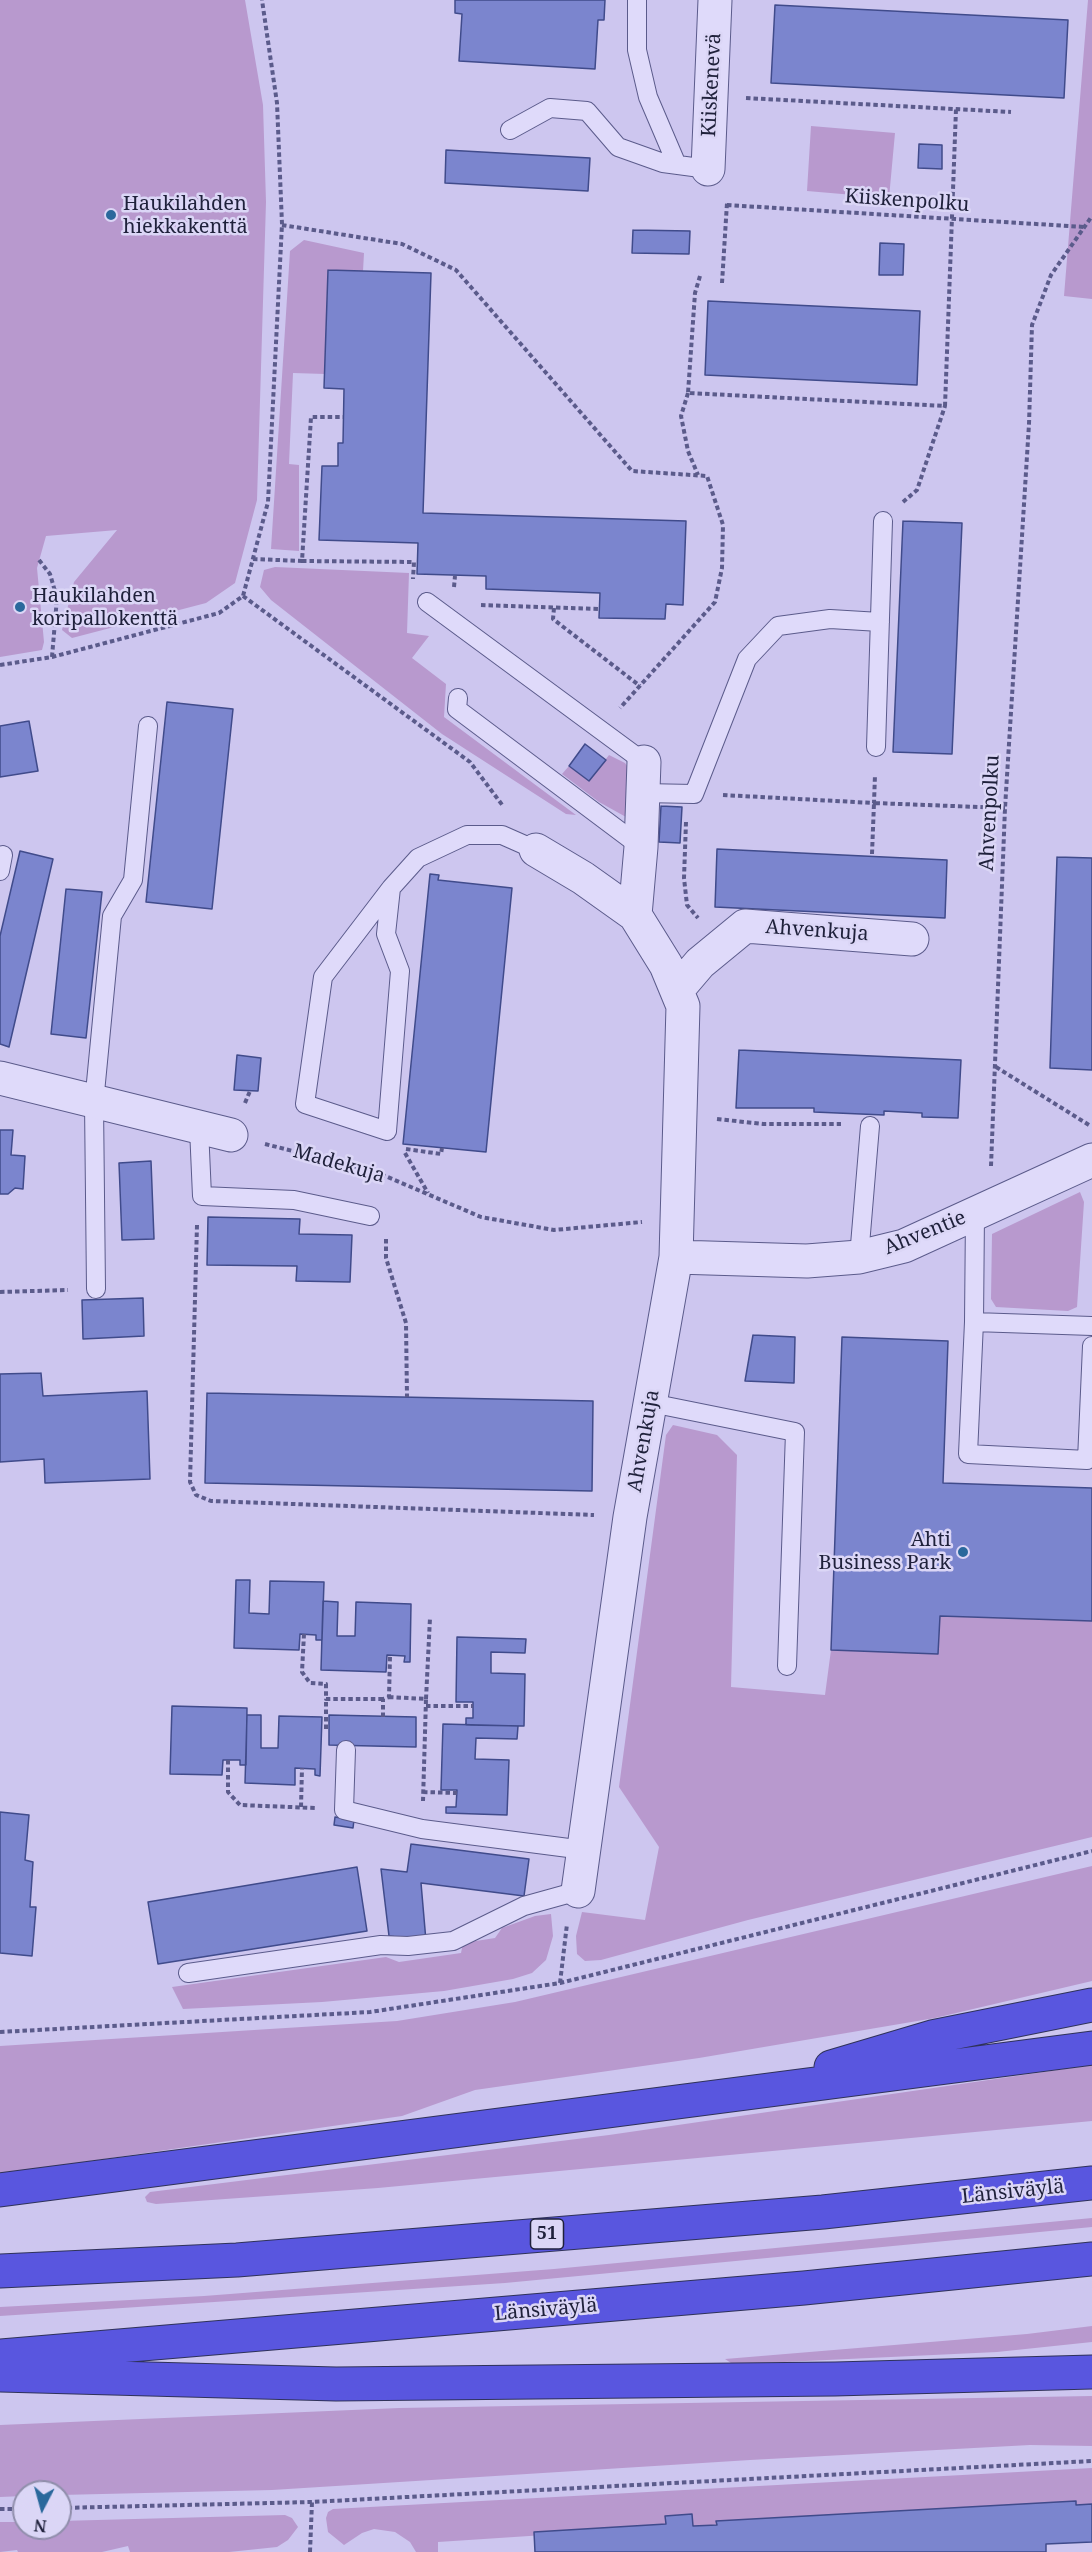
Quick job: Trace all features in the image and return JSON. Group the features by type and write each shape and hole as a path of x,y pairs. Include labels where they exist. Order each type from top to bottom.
{"highway":[{"path":"740,2093 932,2037 1092,2005"},
{"path":"0,2190 1092,2048"},
{"name":"Länsiväylä","path":"0,2271 249,2259 823,2212 1092,2183"},
{"name":"Länsiväylä","path":"0,2356 804,2288 1092,2259"},
{"path":"0,2375 336,2384 835,2379 1092,2372"}],"street":[{"name":"Kiiskenevä","path":"692,167 716,0"},
{"path":"635,915 644,777"},
{"name":"Ahvenkuja","path":"536,850 583,878 635,915 666,965 683,1006 676,1257 630,1516 578,1891"},
{"name":"Ahvenkuja","path":"676,990 700,963 746,926 912,939"},
{"path":"0,1078 231,1135"},
{"name":"Ahventie","path":"676,1257 807,1261 859,1257 904,1246 1092,1160"}],"lane":[{"path":"637,0 638,50 648,97 692,167"},
{"path":"510,130 550,108 587,111 618,147 692,167"},
{"path":"876,747 883,521"},
{"path":"427,602 599,731 644,777 694,794 747,659 778,626 830,620 880,622"},
{"path":"458,698 457,709 641,847"},
{"path":"96,1289 94,1103 112,916 133,880 148,726"},
{"path":"391,888 386,934 400,971 387,1131 305,1104 323,977 391,888 418,858 467,835 502,835 536,850"},
{"path":"859,1257 870,1126"},
{"path":"199,1128 202,1196 294,1200 370,1216"},
{"path":"975,1214 974,1322 968,1454 1087,1460 1092,1346"},
{"path":"974,1322 1092,1326"},
{"path":"651,1403 795,1432 787,1666"},
{"path":"346,1750 344,1810 422,1829 584,1850"},
{"path":"188,1973 381,1945 408,1946 453,1941 524,1906 578,1891"}],"path":[{"path":"0,665 52,657 219,613 243,596 268,502 282,225 277,103 262,0"},
{"path":"734,97 1011,112"},
{"path":"883,521 917,490 945,406 956,109"},
{"name":"Kiiskenpolku","path":"727,205 1086,227"},
{"name":"Ahvenpolku","path":"1004,1200 991,1178 1005,808 1029,424 1032,325 1051,275 1092,216"},
{"path":"282,225 402,244 456,270 632,471 707,476 723,525 722,568 715,602 599,731"},
{"path":"698,475 688,451 681,416 688,393 694,294 700,276"},
{"path":"688,393 945,406"},
{"path":"302,561 311,417 343,417"},
{"path":"253,559 414,562"},
{"path":"39,560 50,574 57,598 52,657"},
{"path":"243,596 470,762 536,850"},
{"path":"427,602 599,609"},
{"path":"554,608 554,619 640,686"},
{"path":"872,854 876,747"},
{"path":"746,926 700,921 687,905 684,842 687,816 694,794 1005,808"},
{"path":"995,1066 1092,1126"},
{"path":"680,1116 763,1124 815,1122 870,1126"},
{"name":"Madekuja","path":"231,1135 376,1172 481,1217 554,1230 677,1219"},
{"path":"428,1194 402,1149 441,1154 442,1148"},
{"path":"202,1196 195,1236 190,1482 196,1495 211,1501 630,1516"},
{"path":"386,1258 406,1323 407,1397"},
{"path":"0,1292 96,1289"},
{"path":"422,1829 430,1618"},
{"path":"304,1634 302,1672 309,1683 326,1684 326,1699 383,1699 389,1697 426,1699"},
{"path":"389,1697 390,1656"},
{"path":"383,1699 383,1717"},
{"path":"426,1706 473,1706"},
{"path":"228,1760 228,1792 240,1805 344,1810"},
{"path":"301,1807 302,1768"},
{"path":"423,1792 457,1793"},
{"path":"0,2032 370,2012 560,1983 1092,1851"},
{"path":"560,1983 569,1910 578,1891"},
{"path":"72,2508 312,2502 1092,2461"},
{"path":"310,2552 312,2502"}],"shaded area":[{"name":"Haukilahden hiekkakenttä","path":"0,0 245,0 263,105 266,202 257,500 235,583 206,603 72,638 62,630 74,582 117,530 46,536 37,568 44,642 42,650 0,657"},
{"path":"1088,0 1092,0 1092,299 1064,296"},
{"path":"811,126 895,133 889,198 807,191"},
{"path":"304,240 364,253 363,271 328,270 325,374 293,373 289,464 299,465 299,551 271,549 290,251"},
{"path":"275,567 409,573 407,633 429,636 412,658 446,684 444,717 576,815 566,814 442,734 271,600 260,587 264,570"},
{"path":"609,755 625,763 632,773 626,817 599,802 562,774 569,766 589,781"},
{"path":"1080,1192 1084,1202 1077,1307 1068,1311 996,1307 991,1299 992,1234"},
{"path":"673,1425 717,1435 737,1455 731,1687 825,1695 831,1650 938,1654 940,1616 1092,1621 1092,1837 748,1920 601,1960 585,1961 577,1954 576,1936 582,1912 645,1920 659,1847 619,1787 666,1435"},
{"path":"1092,1866 1092,1981 935,2018 699,2058 475,2090 402,2116 0,2174 0,2046 397,2021 515,2002"},
{"path":"551,1914 553,1936 546,1960 532,1973 513,1979 444,1991 322,2002 183,2009 172,1987 386,1957 399,1962 461,1953 463,1943 495,1938 502,1928 535,1916"},
{"path":"1092,2065 1092,2121 378,2188 156,2204 147,2202 145,2197 150,2192 609,2135"},
{"path":"1092,2218 1092,2227 505,2283 0,2316 0,2307 204,2296 554,2269"},
{"path":"1092,2326 1092,2342 997,2352 763,2363 731,2363 725,2359 1027,2334"},
{"path":"1092,2396 1092,2446 1030,2445 750,2460 272,2490 72,2495 72,2480 12,2480 12,2496 0,2497 0,2425 399,2408"},
{"path":"1092,2468 1092,2504 693,2526 692,2514 666,2516 666,2527 438,2542 438,2552 416,2552 410,2542 395,2532 374,2529 362,2533 344,2545 328,2532 326,2518 328,2512 333,2509"},
{"path":"285,2515 292,2518 298,2527 288,2540 277,2547 229,2552 130,2552 128,2546 102,2552 18,2552 17,2550 0,2552 0,2522 12,2522 12,2540 72,2540 72,2521"}],"building":[{"path":"455,0 605,0 604,20 598,20 595,69 459,61 462,14 455,13"},
{"path":"775,5 1068,20 1064,98 771,83"},
{"path":"919,144 942,145 942,169 918,168"},
{"path":"446,150 590,158 588,191 445,183"},
{"path":"633,230 690,231 689,254 632,253"},
{"path":"880,243 904,244 903,275 879,275"},
{"path":"328,270 431,273 423,513 686,521 683,605 666,604 665,619 599,618 600,593 486,589 486,576 417,574 418,543 319,540 322,466 338,466 338,443 343,443 344,389 324,388"},
{"path":"708,301 920,311 917,385 705,375"},
{"path":"903,521 962,523 952,754 893,752"},
{"path":"167,702 233,709 212,909 146,902"},
{"path":"29,721 38,771 0,777 0,726"},
{"path":"585,744 606,760 589,781 569,766"},
{"path":"661,806 682,807 680,843 659,842"},
{"path":"717,849 947,860 945,918 715,907"},
{"path":"20,851 53,859 9,1047 0,1044 0,936"},
{"path":"1057,857 1092,858 1092,1070 1050,1068"},
{"path":"430,874 439,875 438,880 512,888 486,1152 403,1144"},
{"path":"66,889 102,892 86,1038 51,1034"},
{"path":"739,1050 961,1060 958,1118 922,1117 922,1113 884,1111 884,1115 814,1112 814,1108 736,1108"},
{"path":"237,1055 261,1058 258,1091 234,1090"},
{"path":"0,1130 13,1130 11,1155 25,1156 23,1189 15,1188 8,1194 0,1194"},
{"path":"151,1161 154,1239 122,1240 119,1163"},
{"path":"208,1217 300,1219 299,1234 352,1235 350,1282 296,1281 297,1266 207,1265"},
{"path":"143,1298 144,1336 83,1339 82,1300"},
{"path":"753,1335 795,1337 794,1383 745,1381"},
{"name":"Ahti Business Park","path":"842,1337 948,1341 943,1483 1092,1488 1092,1621 940,1616 938,1654 831,1650"},
{"path":"41,1373 43,1396 147,1391 150,1479 45,1483 44,1459 0,1462 0,1374"},
{"path":"207,1393 593,1401 592,1491 205,1483"},
{"path":"236,1580 250,1580 249,1613 269,1614 270,1581 324,1582 322,1640 316,1640 316,1635 300,1634 299,1650 234,1648"},
{"path":"323,1601 338,1602 337,1636 355,1636 356,1602 411,1604 410,1662 404,1662 405,1656 387,1655 386,1672 321,1670"},
{"path":"457,1637 526,1639 525,1653 491,1652 491,1673 525,1674 524,1726 466,1725 466,1718 473,1718 473,1702 456,1702"},
{"path":"172,1706 247,1708 246,1765 240,1765 240,1760 223,1760 222,1775 170,1774"},
{"path":"247,1715 261,1715 261,1748 278,1748 279,1716 322,1717 320,1776 315,1775 315,1769 295,1768 295,1785 245,1783"},
{"path":"329,1715 416,1717 416,1747 329,1745"},
{"path":"443,1724 518,1726 517,1739 476,1738 475,1759 509,1760 507,1815 446,1813 446,1807 456,1807 457,1790 441,1790"},
{"path":"0,1812 29,1815 25,1860 33,1862 30,1907 36,1907 32,1956 0,1953"},
{"path":"335,1817 354,1820 353,1828 334,1825"},
{"path":"411,1844 529,1859 524,1896 421,1883 426,1941 389,1936 381,1869 407,1872"},
{"path":"357,1867 367,1931 158,1964 148,1902"},
{"path":"1076,2501 1076,2505 1092,2504 1092,2542 1046,2544 1046,2552 535,2552 534,2532 666,2524 665,2516 692,2514 693,2526 717,2525 716,2521"}],"place":[{"name":"Haukilahden hiekkakenttä","path":"111,215"},
{"name":"Haukilahden koripallokenttä","path":"20,607"},
{"name":"Ahti Business Park","path":"963,1552"}]}
